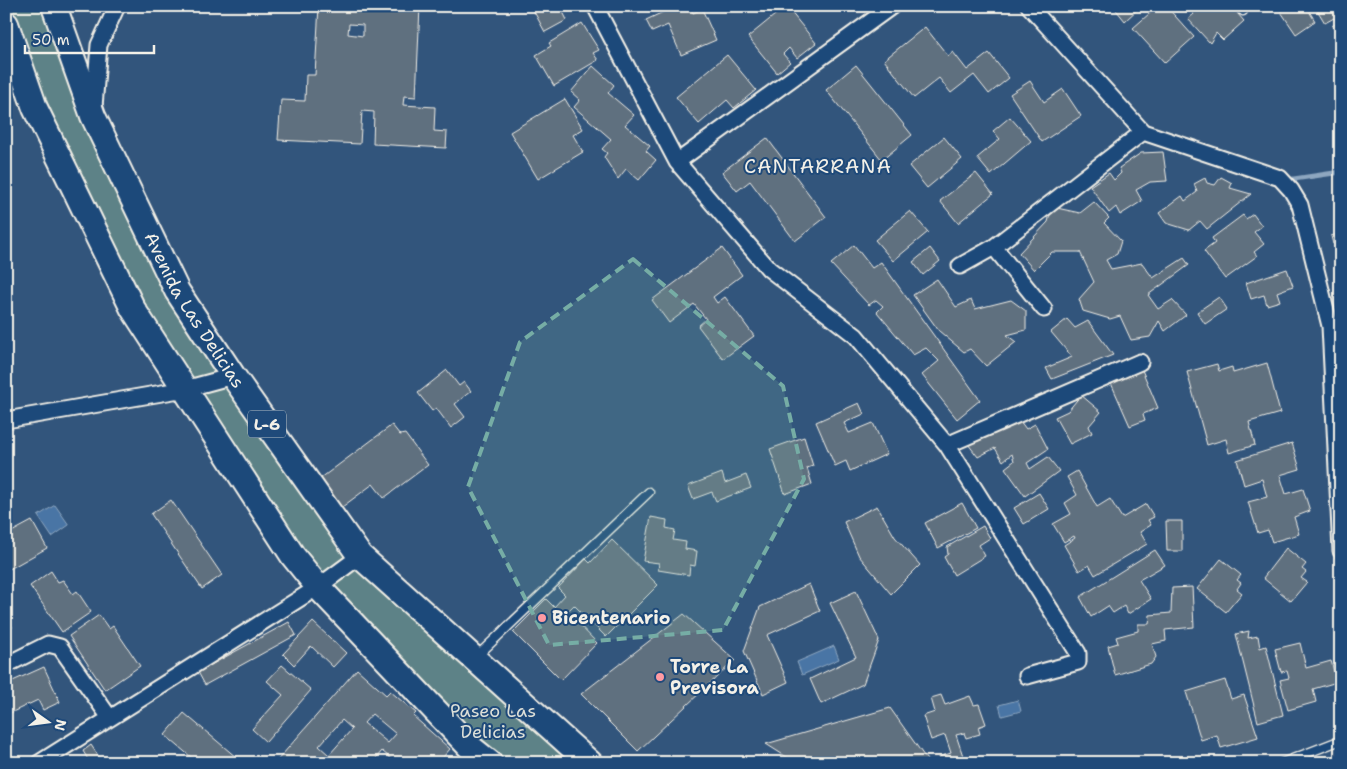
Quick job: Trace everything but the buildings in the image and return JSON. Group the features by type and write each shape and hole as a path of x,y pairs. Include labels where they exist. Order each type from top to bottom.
{"main road":[{"name":"Avenida Las Delicias","path":"54,6 93,116 178,291 233,376 360,556 590,763"},
{"path":"6,24 35,108 133,309 292,556 318,587 470,747 490,763"}],"street":[{"path":"93,116 98,45 117,6"},
{"path":"595,6 677,162 770,269 856,336 946,445 1078,653 1078,662 1027,676"},
{"path":"677,162 892,6"},
{"path":"1029,7 1143,132 1280,178 1291,190 1300,205 1330,326 1341,551"},
{"path":"960,266 994,248 1143,132"},
{"path":"994,248 1044,309"},
{"path":"946,445 1140,362"},
{"path":"6,420 185,389 233,376"},
{"path":"39,763 318,587 360,556"},
{"path":"6,665 48,644 60,647 110,718"}],"lane":[{"path":"475,659 649,492"},
{"path":"1282,763 1341,740"}],"highlighted area":[{"path":"633,259 783,386 804,479 723,630 549,645 468,487 520,342"}],"green space":[{"name":"Paseo Las Delicias","path":"6,6 54,6 177,291 360,556 591,763 490,763 318,587 133,309 6,24"}],"water":[{"path":"55,505 69,525 52,537 38,516"},
{"path":"834,646 839,659 802,675 797,662"},
{"path":"1018,700 1021,711 1002,716 999,705"}],"waterway":[{"path":"1287,180 1341,172"}],"place":[{"name":"Bicentenario","path":"542,618"},
{"name":"Torre La Previsora","path":"660,677"}],"district":[{"name":"CANTARRANA","path":"818,166"}]}
